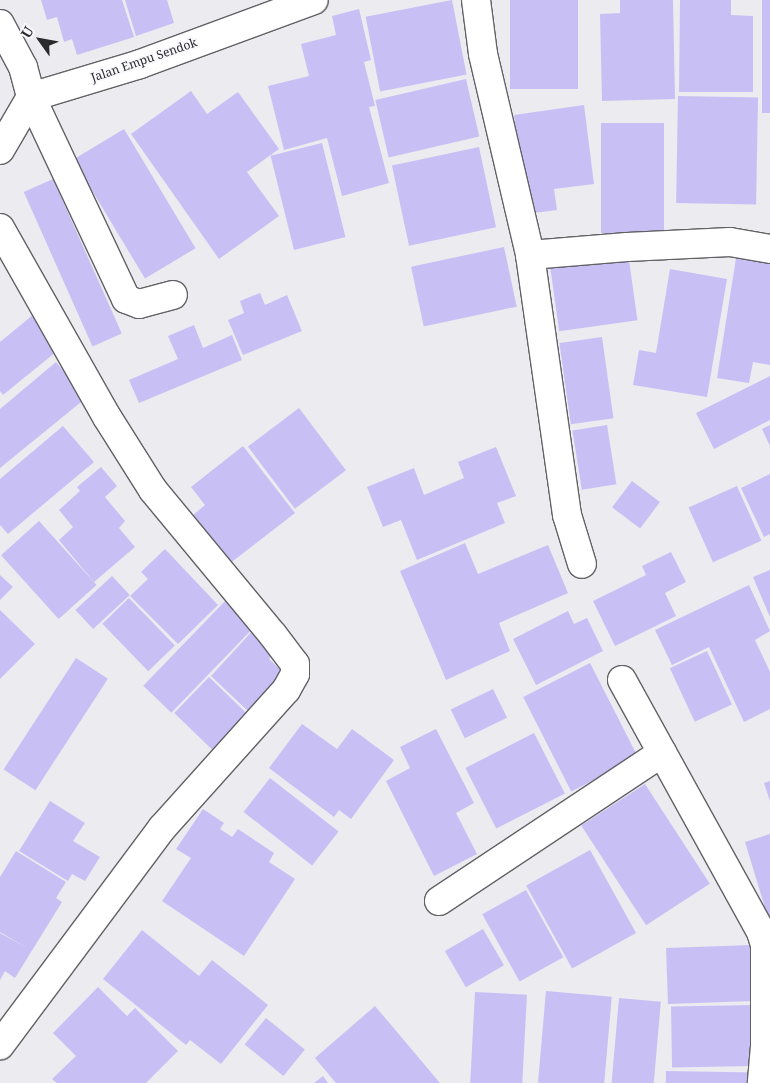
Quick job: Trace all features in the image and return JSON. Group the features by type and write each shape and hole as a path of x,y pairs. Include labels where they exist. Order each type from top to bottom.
{"street":[{"name":"Jalan Empu Sendok","path":"31,97 140,64 314,0"},
{"path":"476,0 483,54 530,255 567,515 582,564"},
{"path":"0,24 22,67 31,97 126,300 139,304 173,295"},
{"path":"0,150 31,97"},
{"path":"0,228 107,417 153,490 295,664 295,674 286,690 162,828 0,1045"},
{"path":"530,255 627,247 730,242 770,249"},
{"path":"622,680 761,932 765,945 765,1046 762,1083"},
{"path":"439,901 662,753"}],"building":[{"path":"41,0 122,0 134,37 77,55 72,39 64,42 57,17 47,20"},
{"path":"125,0 167,0 174,23 136,36"},
{"path":"452,0 467,75 380,91 366,17"},
{"path":"510,0 578,0 578,89 510,89"},
{"path":"620,0 673,0 675,99 602,101 600,14 620,13"},
{"path":"680,0 731,0 731,15 753,16 753,92 679,92"},
{"path":"762,0 770,0 770,113 762,113"},
{"path":"359,9 371,60 364,62 375,106 369,107 389,183 342,196 327,138 284,150 268,86 309,76 301,44 336,35 332,16"},
{"path":"466,79 479,136 389,157 375,100"},
{"path":"191,91 207,114 238,92 279,149 247,172 279,216 219,259 131,134"},
{"path":"678,96 758,97 756,204 676,203"},
{"path":"584,105 594,184 554,189 557,210 526,214 514,115"},
{"path":"601,123 664,123 664,233 601,233"},
{"path":"124,129 196,248 145,279 73,159"},
{"path":"322,143 345,237 294,250 271,156"},
{"path":"479,147 496,227 409,246 392,166"},
{"path":"53,179 122,333 93,346 24,192"},
{"path":"504,247 517,307 424,326 411,267"},
{"path":"737,252 770,257 770,365 753,362 749,383 717,378"},
{"path":"628,253 637,320 559,331 550,264"},
{"path":"670,269 727,279 707,397 633,385 639,350 656,353"},
{"path":"260,293 265,305 287,295 302,331 243,355 228,320 244,313 240,301"},
{"path":"34,314 62,347 3,395 0,391 0,342"},
{"path":"194,325 203,348 232,335 242,360 139,403 129,380 178,359 168,336"},
{"path":"602,337 613,418 571,424 559,343"},
{"path":"56,362 86,398 0,468 0,409"},
{"path":"770,376 770,420 714,449 696,413"},
{"path":"299,408 346,470 295,509 248,447"},
{"path":"607,425 616,484 582,490 572,430"},
{"path":"770,425 770,446 762,429"},
{"path":"63,426 94,462 8,534 0,525 0,479"},
{"path":"243,446 295,513 229,564 192,516 205,505 191,487"},
{"path":"496,447 516,496 497,503 505,523 417,560 401,520 383,527 367,487 414,468 424,495 464,478 458,462"},
{"path":"101,467 117,486 105,497 125,521 119,528 135,547 94,582 59,540 73,527 59,510 80,491 77,487"},
{"path":"770,474 770,534 764,537 741,488"},
{"path":"632,481 660,502 640,528 612,507"},
{"path":"737,486 761,541 713,562 689,508"},
{"path":"39,521 97,585 59,619 1,555"},
{"path":"465,543 478,574 548,545 568,593 499,623 510,651 446,680 400,571"},
{"path":"165,549 218,605 178,644 130,596 148,579 141,572"},
{"path":"671,552 686,582 665,593 676,616 615,646 593,601 646,575 642,566"},
{"path":"770,570 770,617 753,577"},
{"path":"0,575 13,587 0,600"},
{"path":"112,576 130,595 93,629 75,610"},
{"path":"749,585 770,631 755,640 770,672 770,709 744,722 709,647 672,665 655,630"},
{"path":"129,598 175,645 148,671 102,624"},
{"path":"228,598 256,625 171,713 143,686"},
{"path":"0,610 35,644 0,679"},
{"path":"568,611 574,624 587,618 603,651 536,685 513,639"},
{"path":"257,626 280,647 269,659 286,675 250,713 211,676"},
{"path":"707,651 732,704 695,722 670,668"},
{"path":"76,658 108,679 35,790 4,770"},
{"path":"590,663 638,757 571,791 523,697"},
{"path":"209,677 248,715 213,750 174,713"},
{"path":"493,689 507,718 465,738 451,710"},
{"path":"302,724 337,749 352,729 394,760 351,819 339,810 334,817 269,768"},
{"path":"436,729 474,803 456,813 477,854 434,876 386,781 410,768 400,747"},
{"path":"534,733 565,794 496,829 465,768"},
{"path":"270,778 339,832 312,865 244,812"},
{"path":"770,781 770,801 764,783"},
{"path":"645,784 710,884 646,925 581,825"},
{"path":"50,801 85,823 73,841 100,857 85,881 72,874 68,881 19,851"},
{"path":"203,809 224,823 220,829 232,837 238,829 274,853 269,862 295,879 244,956 162,901 191,858 176,849"},
{"path":"770,834 770,924 745,842"},
{"path":"590,850 636,933 572,968 526,885"},
{"path":"16,851 66,882 56,898 62,902 15,978 5,971 0,980 0,933 27,948 0,932 0,877"},
{"path":"526,890 563,957 520,982 482,914"},
{"path":"483,929 504,965 466,987 445,951"},
{"path":"142,930 199,976 212,960 268,1005 221,1064 190,1040 186,1045 103,979"},
{"path":"751,945 753,1001 668,1004 666,948"},
{"path":"98,987 127,1016 135,1008 178,1051 146,1083 57,1083 52,1079 76,1056 53,1033"},
{"path":"546,991 612,997 604,1083 538,1083"},
{"path":"475,992 527,995 522,1083 470,1083"},
{"path":"619,998 661,1002 654,1083 612,1083"},
{"path":"753,1005 754,1066 672,1067 671,1006"},
{"path":"375,1006 440,1083 336,1083 315,1058"},
{"path":"266,1018 305,1049 283,1076 245,1044"},
{"path":"666,1071 755,1073 755,1083 666,1083"},
{"path":"323,1076 328,1083 314,1083"}]}
